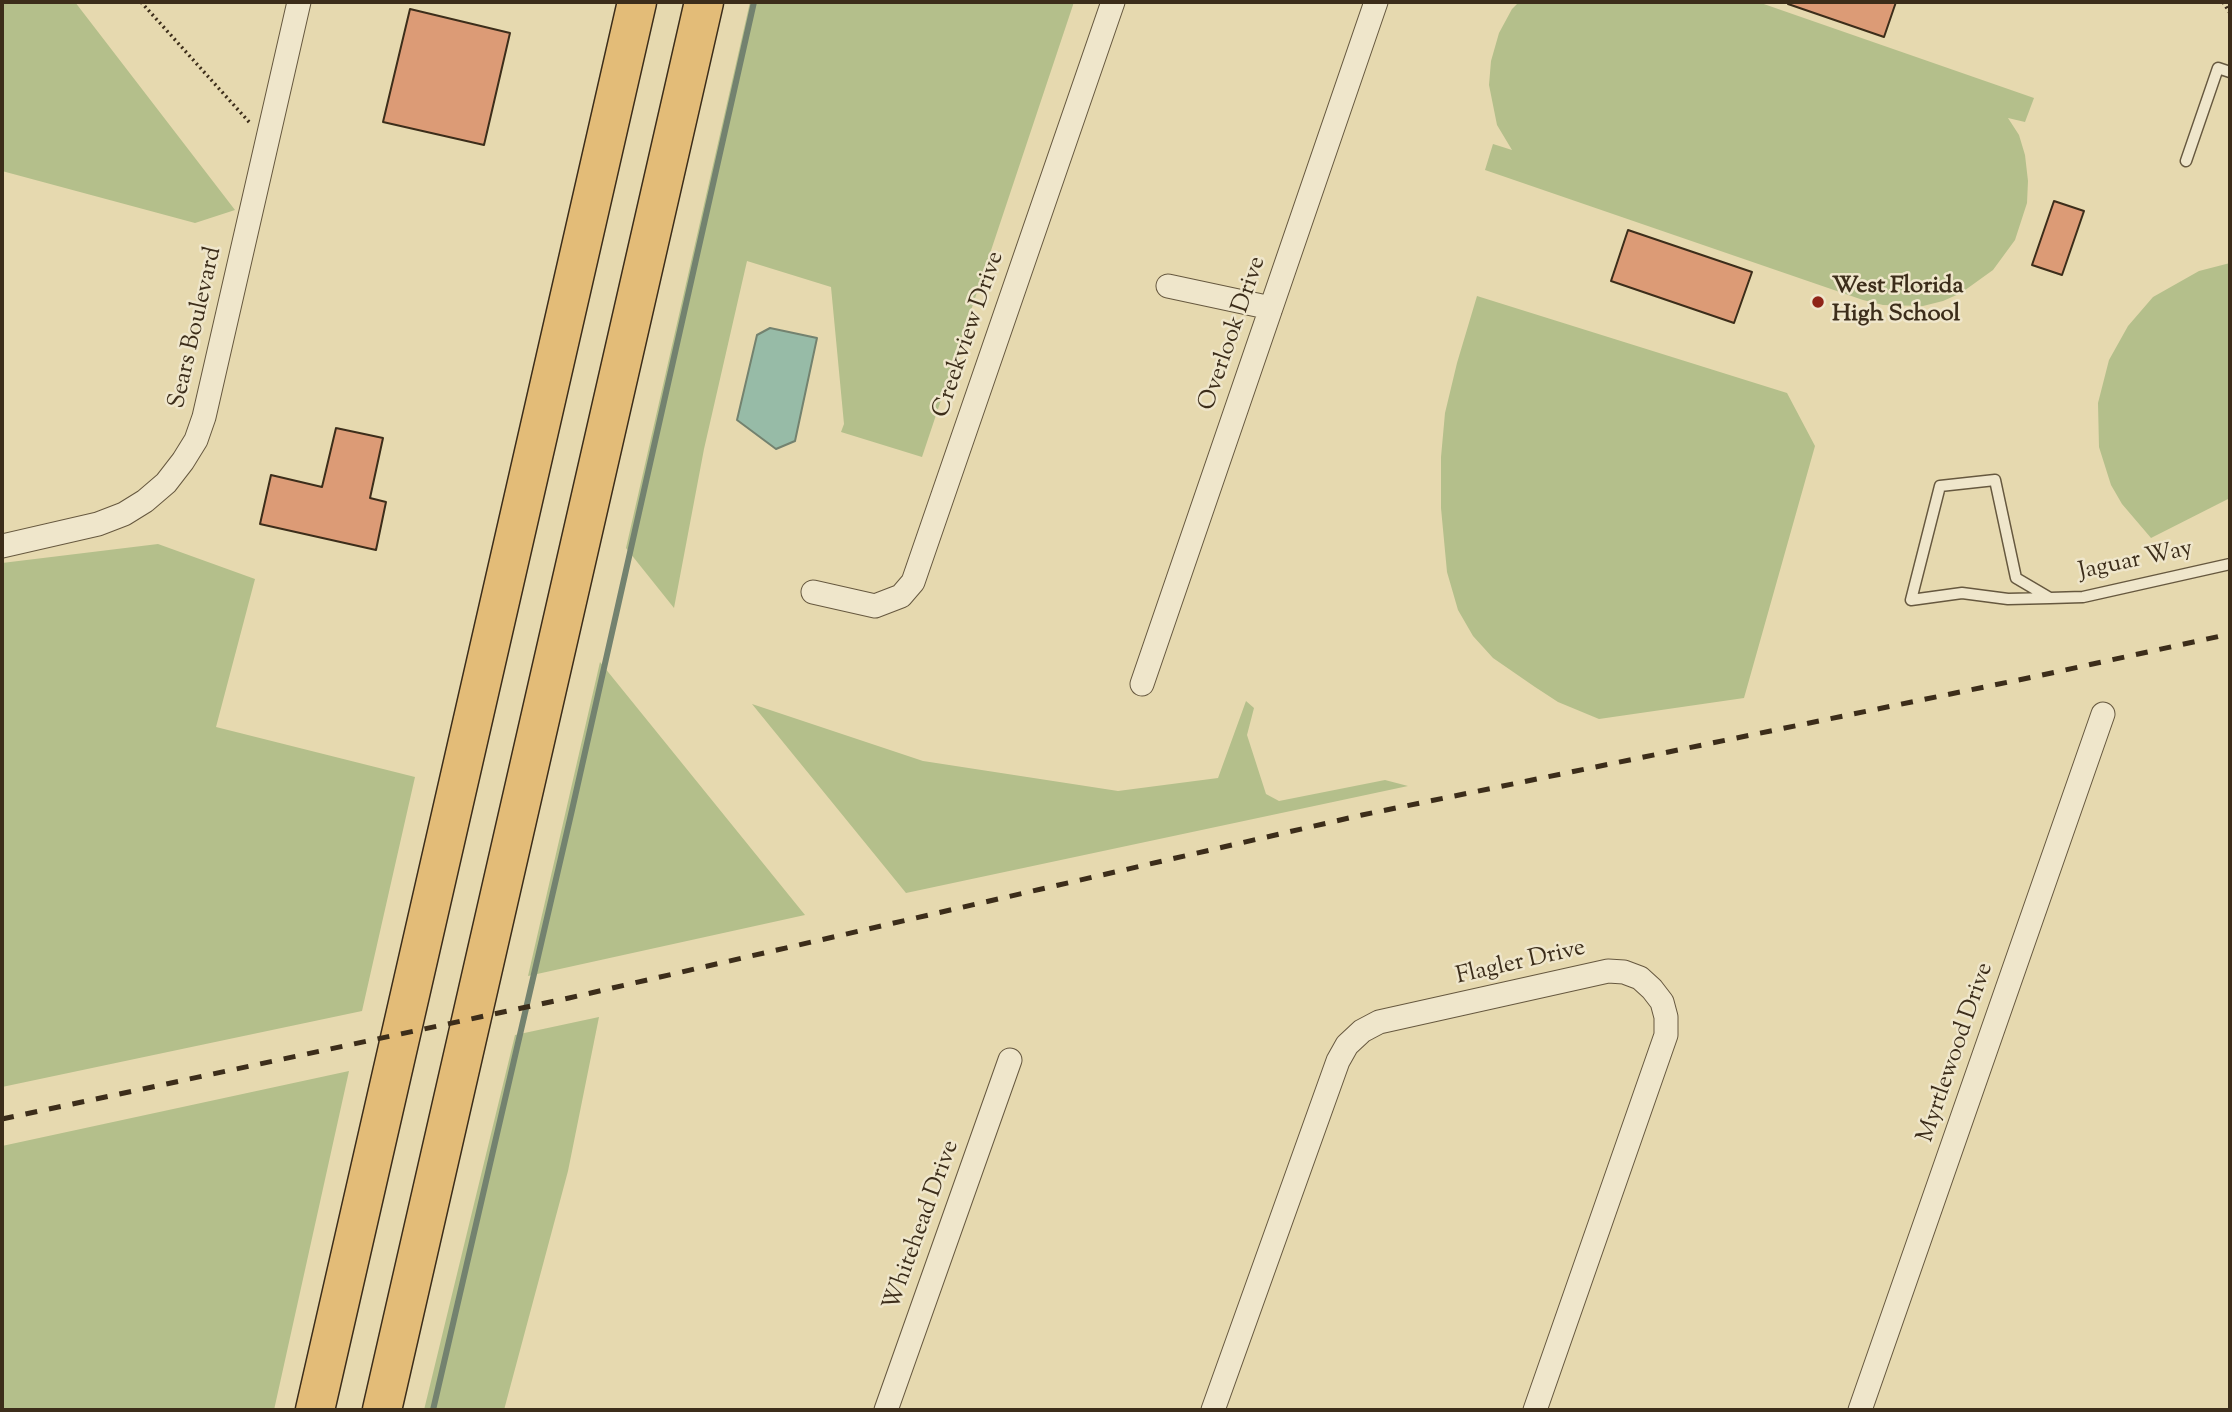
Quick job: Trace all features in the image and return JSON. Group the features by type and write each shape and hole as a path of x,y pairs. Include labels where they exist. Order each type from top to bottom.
{"highway":[{"path":"315,1410 637,2"},
{"path":"382,1410 705,2"}],"street":[{"name":"Sears Boulevard","path":"2,546 98,524 124,514 166,483 196,439 204,416 299,2"},
{"name":"Creekview Drive","path":"813,592 875,606 901,596 913,582 1112,2"},
{"name":"Overlook Drive","path":"1142,684 1376,2"},
{"path":"1168,286 1271,308"},
{"name":"Myrtlewood Drive","path":"1860,1410 2103,714"},
{"name":"Flagler Drive","path":"1213,1410 1338,1061 1347,1045 1362,1031 1378,1022 1608,971 1624,972 1640,978 1662,1002 1666,1017 1666,1035 1535,1410"},
{"name":"Whitehead Drive","path":"886,1410 1010,1060"}],"lane":[{"path":"2186,161 2218,68 2230,72"},
{"name":"Jaguar Way","path":"2050,598 2016,578 1995,480 1940,486 1911,600 1962,593 2008,598 2050,598 2083,597 2230,564"}],"path":[{"path":"141,2 267,143"},
{"path":"2223,2 2230,13"}],"shaded area":[{"path":"2,2 75,2 235,210 195,223 2,171"},
{"path":"750,2 1074,2 922,457 841,432 844,424 831,287 747,261 704,449 674,608 626,548"},
{"path":"1519,2 1758,2 2034,98 2025,122 2008,118 2019,135 2028,181 2027,203 2015,240 1993,270 1961,293 1923,306 1883,305 1485,170 1493,144 1512,150 1497,125 1489,85 1491,61 1499,33"},
{"path":"2230,263 2230,498 2151,538 2122,504 2111,485 2099,447 2098,403 2109,360 2128,326 2153,297 2199,271"},
{"path":"1477,296 1787,393 1815,446 1744,698 1599,719 1558,702 1535,687 1493,658 1473,636 1458,610 1447,572 1441,508 1441,457 1445,413"},
{"path":"770,328 817,338 795,441 776,449 737,420 757,335"},
{"path":"158,544 255,579 216,727 415,777 362,1011 2,1087 2,563"},
{"path":"600,662 805,915 528,976"},
{"path":"1246,701 1254,708 1247,735 1266,794 1279,801 1385,780 1408,786 906,893 752,704 923,761 1118,791 1218,778"},
{"path":"599,1017 568,1171 504,1410 424,1410 515,1035"},
{"path":"349,1071 274,1410 2,1410 2,1146"}],"building":[{"path":"1896,2 1884,37 1788,4"},
{"path":"410,9 510,33 484,145 383,122"},
{"path":"2054,201 2084,211 2062,275 2032,265"},
{"path":"1628,230 1752,272 1734,323 1611,281"},
{"path":"336,428 383,438 370,498 386,502 376,550 260,524 271,475 322,487"}],"waterway":[{"path":"433,1410 572,810 754,2"}],"railway":[{"path":"2,1119 569,998 1362,815 2230,634"}],"place":[{"name":"West Florida High School","path":"1818,302"}]}
